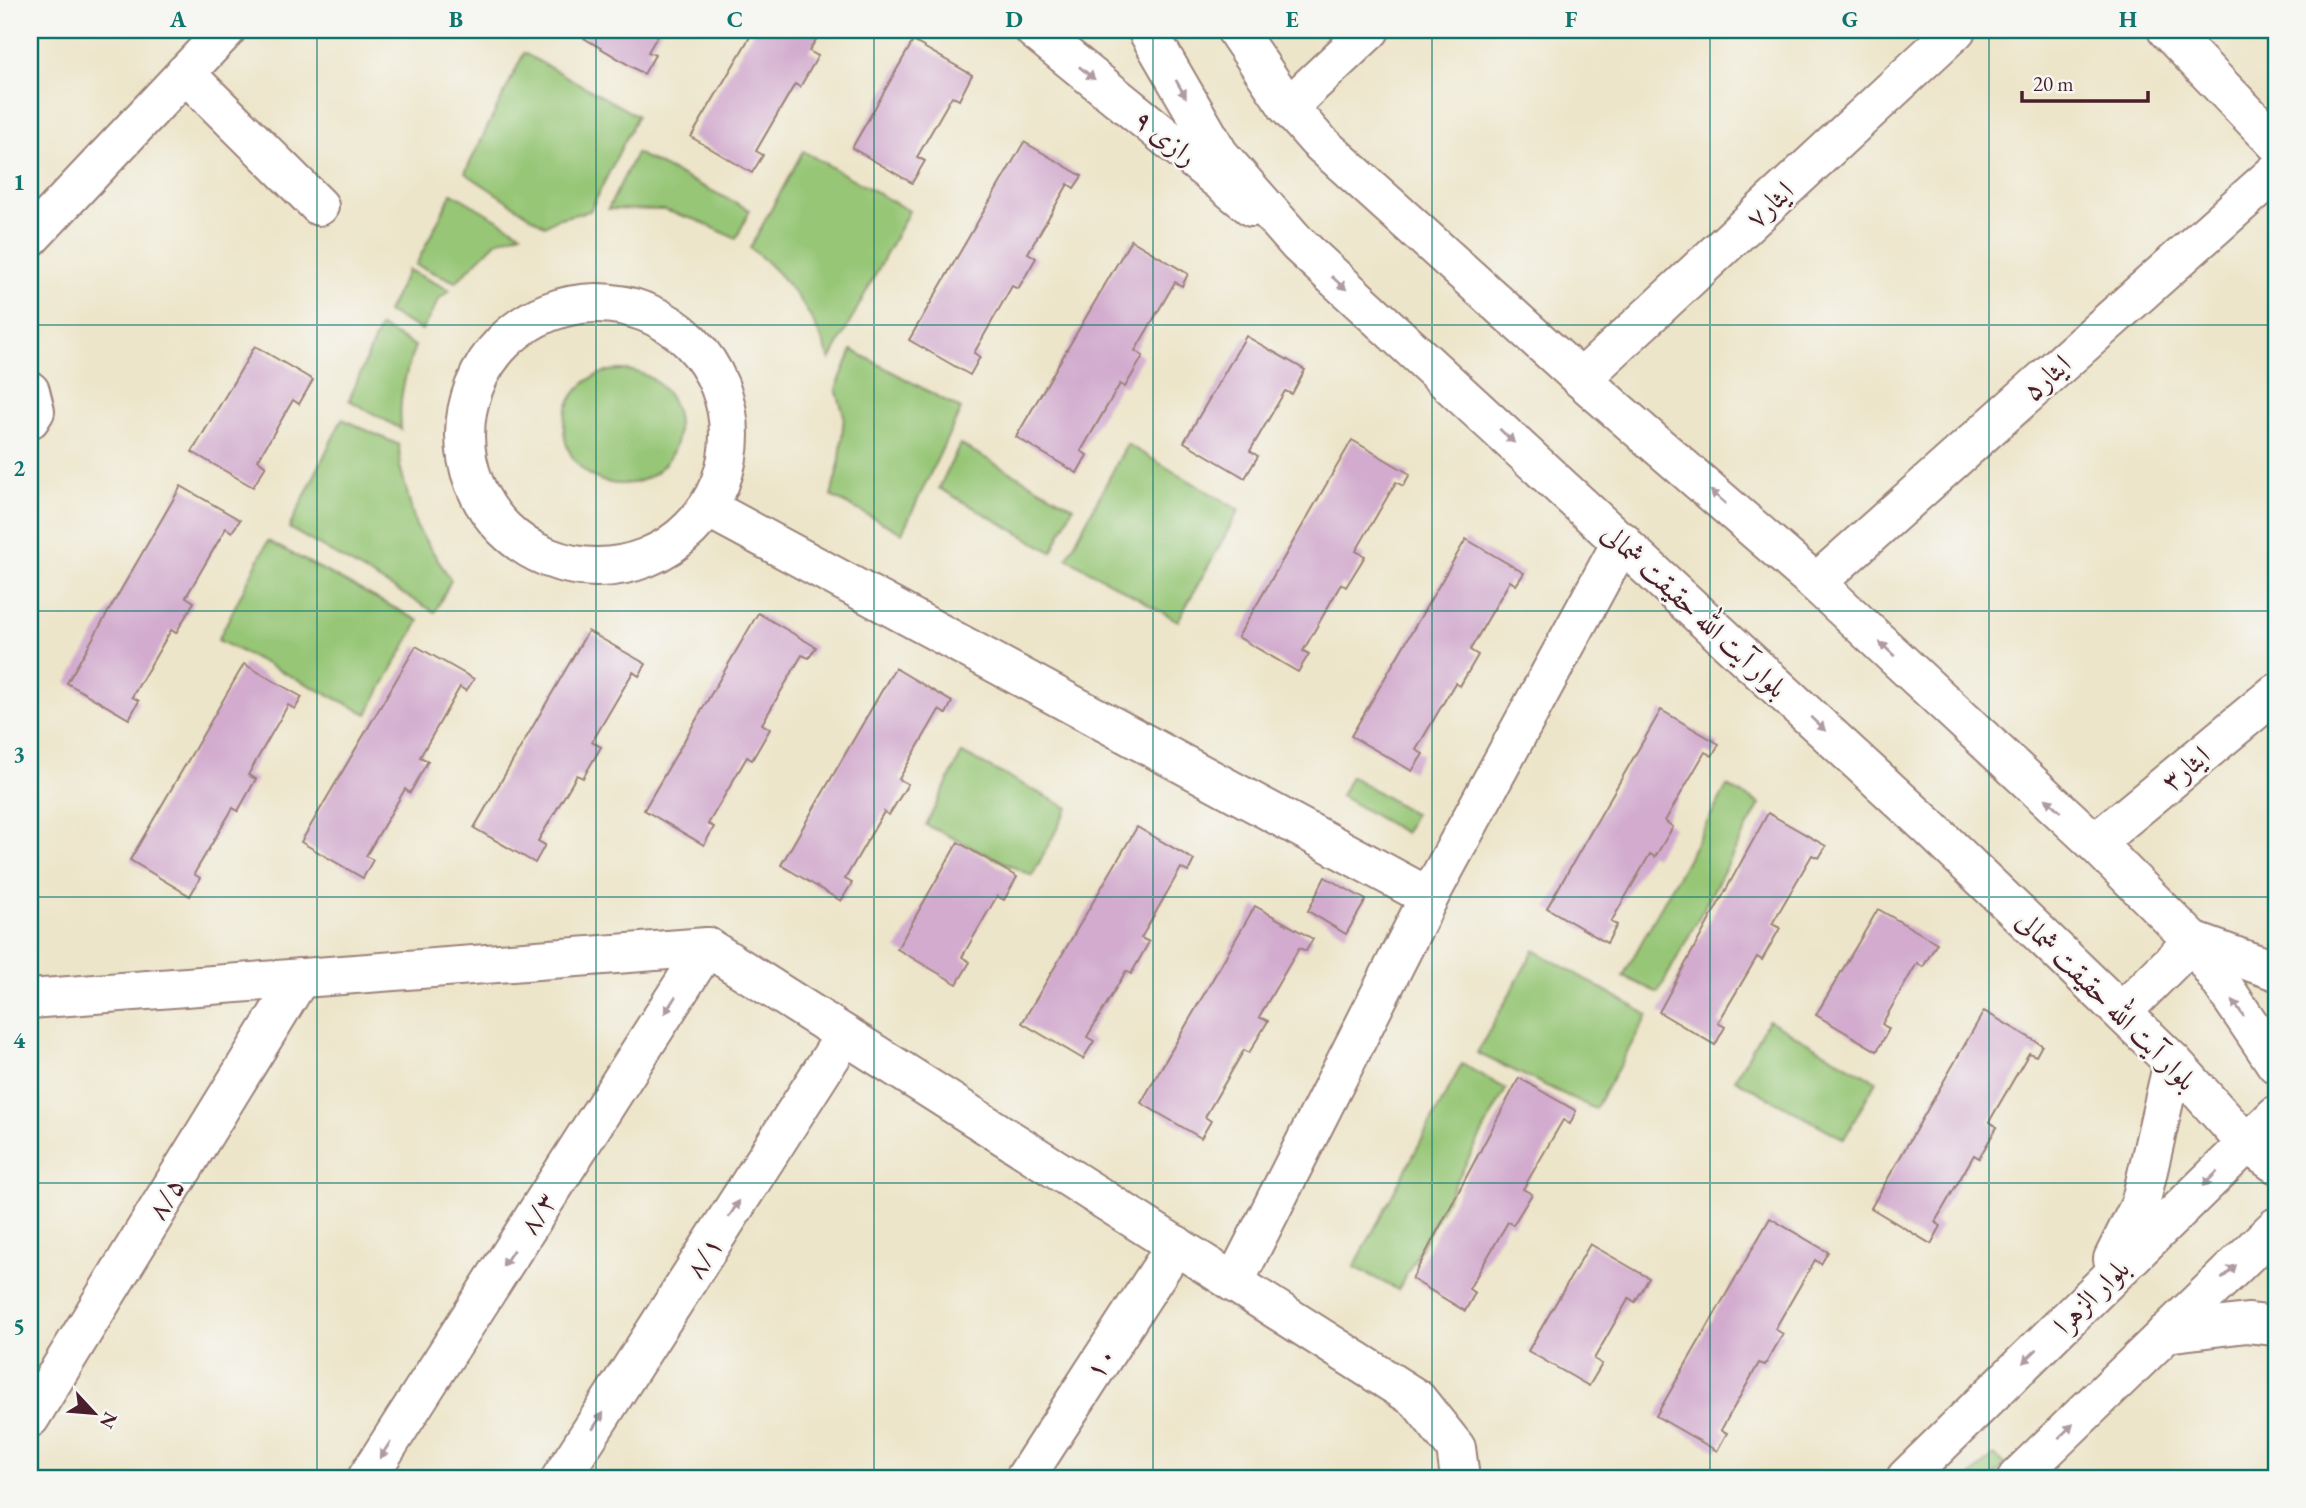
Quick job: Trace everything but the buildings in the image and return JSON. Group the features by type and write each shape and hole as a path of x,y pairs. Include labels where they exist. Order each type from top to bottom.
{"street":[{"path":"30,238 226,30"},
{"name":"رازی ۹","path":"1034,30 1298,244"},
{"name":"بلوار آیت الله حقیقت شمالی","path":"1147,30 1219,154 1298,244 1927,826 2123,1012 2261,1154"},
{"path":"1236,30 1288,107 1317,140 1581,379 1816,583 2095,843 2193,941 2276,1065"},
{"path":"1288,107 1370,30"},
{"name":"ایثار۷","path":"1581,379 1956,30"},
{"path":"2167,30 2276,143"},
{"path":"185,73 319,206"},
{"name":"ایثار۵","path":"1816,583 2276,172"},
{"path":"618,303 669,323 706,358 727,407 728,457 708,508 674,543 624,565 572,566 524,547 488,512 467,463 466,411 485,363 520,326 569,305 618,303"},
{"path":"30,391 35,411 30,419"},
{"path":"708,508 1429,897"},
{"path":"1234,1283 1429,897 1622,541"},
{"name":"ایثار۳","path":"2095,843 2276,693"},
{"path":"2123,1012 2193,941"},
{"path":"2193,941 2276,971"},
{"path":"30,999 707,947 1417,1399 1456,1448 1460,1478"},
{"name":"۸/۳","path":"367,1478 707,947"},
{"name":"۸/۵","path":"30,1418 300,978"},
{"name":"۸/۱","path":"561,1478 845,1035"},
{"path":"2096,1291 2140,1206 2173,1062"},
{"name":"بلوار الزهرا","path":"1906,1478 2096,1291 2261,1154 2276,1115"},
{"path":"2017,1478 2276,1227"},
{"name":"۱۰","path":"1025,1478 1175,1245"},
{"path":"2166,1333 2247,1323 2276,1326"}],"green space":[{"path":"524,53 637,116 590,211 556,219 545,226 465,173"},
{"path":"803,151 909,211 830,360 808,313 788,284 750,248"},
{"path":"636,153 750,210 736,239 699,221 664,210 608,209"},
{"path":"452,193 521,233 497,241 456,282 416,265"},
{"path":"408,270 450,290 440,298 422,330 387,312"},
{"path":"380,327 415,346 403,387 401,429 349,400"},
{"path":"852,350 961,409 902,533 831,496 840,460 844,415 836,389"},
{"path":"621,370 643,374 661,387 674,405 678,427 674,449 661,467 643,480 621,484 599,480 581,467 568,449 564,427 568,405 581,387 599,374"},
{"path":"342,419 399,445 400,466 416,526 451,580 435,612 289,528"},
{"path":"960,444 1073,507 1052,552 939,488"},
{"path":"1127,444 1239,510 1178,621 1067,558"},
{"path":"268,541 419,621 367,714 218,640"},
{"path":"962,753 1068,808 1032,876 926,825"},
{"path":"1351,776 1414,814 1405,833 1341,796"},
{"path":"1727,786 1760,804 1658,993 1623,976"},
{"path":"1534,950 1648,1015 1595,1109 1477,1053"},
{"path":"1768,1020 1876,1081 1844,1139 1735,1079"},
{"path":"1462,1064 1506,1089 1398,1290 1354,1267"},
{"path":"1994,1455 2005,1465 1991,1478 1970,1478"}]}
